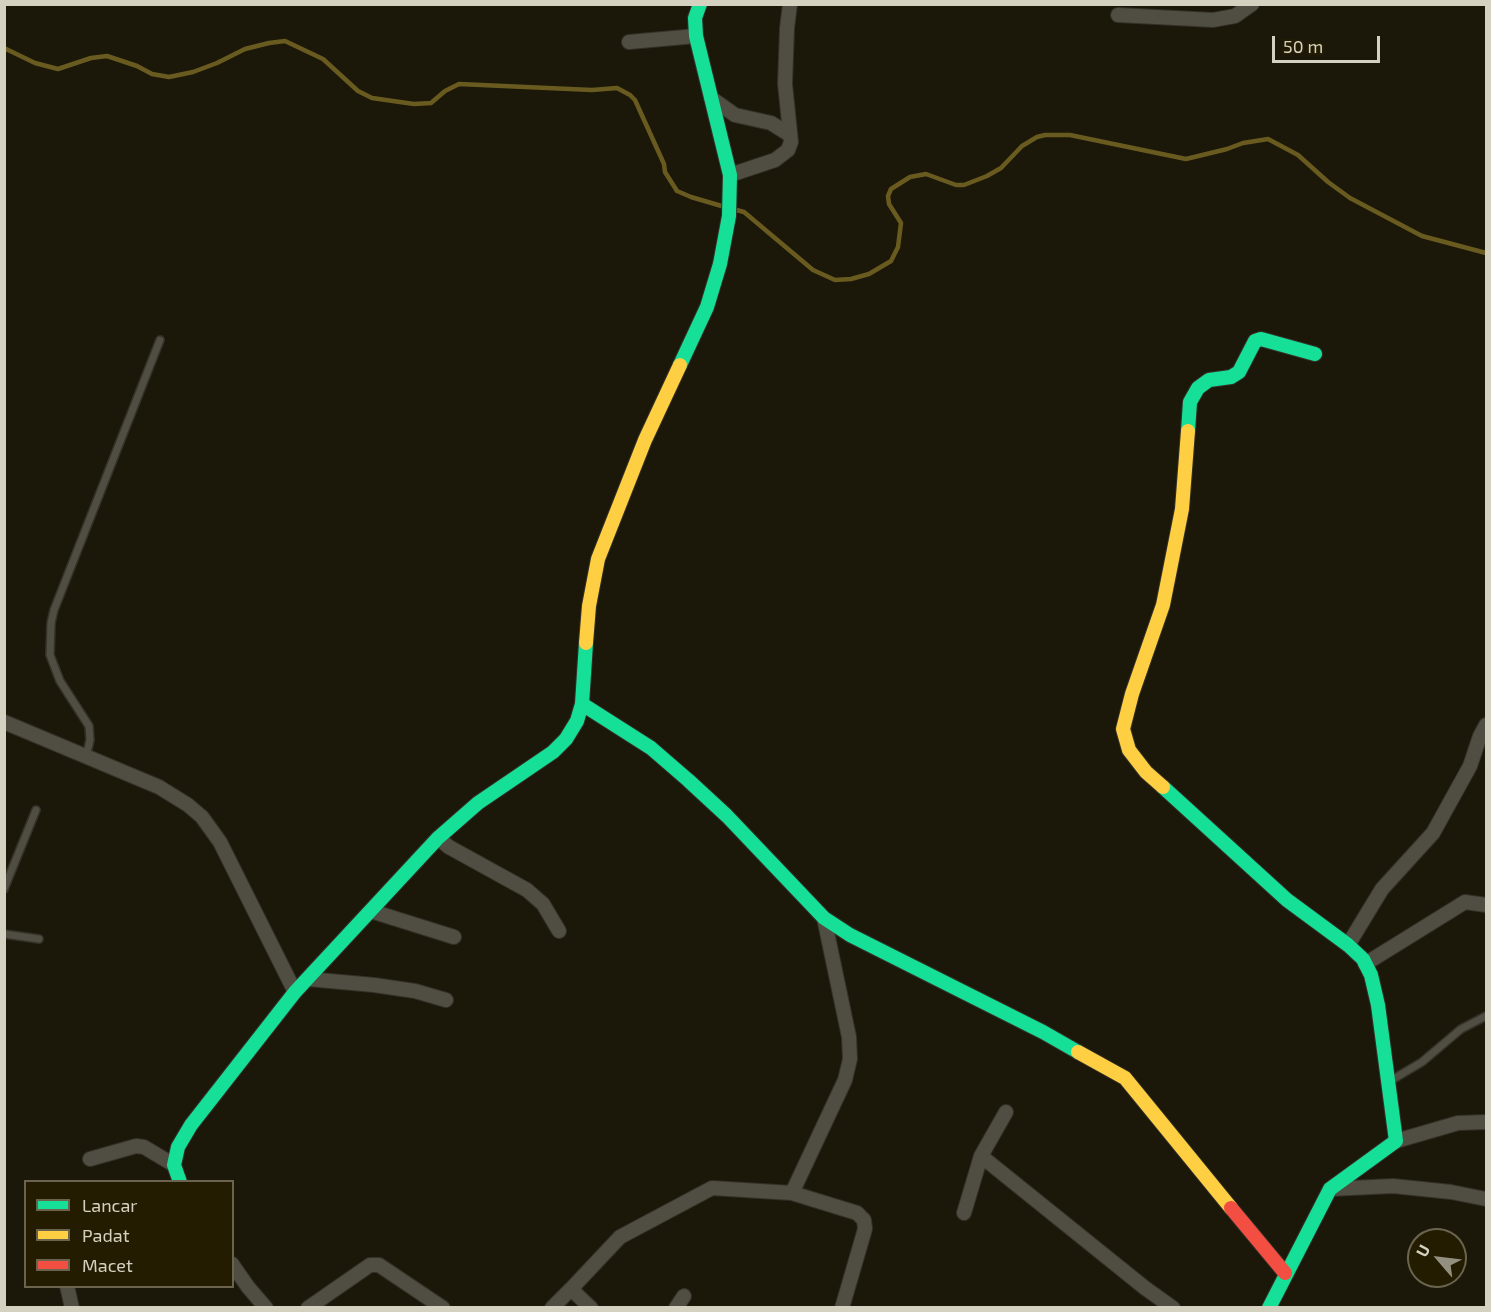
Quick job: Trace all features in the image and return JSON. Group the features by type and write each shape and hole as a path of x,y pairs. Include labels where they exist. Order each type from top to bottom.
{"street":[{"path":"179,1180 174,1165 178,1147 190,1125 295,992 438,838 478,802 553,752 566,739 577,721 582,704 589,606 598,560 645,440 707,307 720,264 729,216 730,175 696,36 695,18 700,4"},
{"path":"730,175 775,160 788,150 791,142 786,84 790,4"},
{"path":"1118,15 1213,20 1235,16 1252,4"},
{"path":"629,42 696,36"},
{"path":"711,98 735,115 771,123 790,135"},
{"path":"1315,354 1267,339 1255,341 1239,372 1231,377 1209,380 1198,388 1190,402 1182,509 1163,605 1132,694 1123,729 1129,750 1146,772 1287,900 1348,945 1365,964 1371,975 1378,1005 1396,1141"},
{"path":"582,704 651,748 688,780 727,816 825,918 850,935 1043,1032 1125,1078 1286,1273"},
{"path":"4,722 159,787 188,805 202,817 220,842 295,992"},
{"path":"1348,945 1382,889 1433,833 1470,766 1486,725"},
{"path":"438,838 449,847 527,890 543,904 559,931"},
{"path":"1365,964 1465,902 1486,905"},
{"path":"371,911 454,937"},
{"path":"792,1193 845,1080 850,1059 849,1037 825,918"},
{"path":"308,979 415,991 446,1000"},
{"path":"964,1213 981,1156 1006,1112"},
{"path":"1269,1308 1330,1189 1396,1141 1458,1123 1486,1122"},
{"path":"90,1159 136,1146 144,1147 174,1165"},
{"path":"981,1156 1173,1308"},
{"path":"1330,1189 1393,1186 1451,1192 1486,1199"},
{"path":"552,1308 620,1237 712,1188 792,1193 857,1213 864,1220 865,1229 842,1308"},
{"path":"308,1308 370,1265 379,1264 443,1308"},
{"path":"234,1267 266,1308"},
{"path":"67,1288 72,1308"},
{"path":"571,1289 591,1308"}],"lane":[{"path":"86,757 90,740 89,726 60,681 50,655 51,623 54,610 160,340"},
{"path":"4,889 36,810"},
{"path":"4,934 39,939"},
{"path":"1388,1083 1422,1062 1461,1029 1486,1016"}],"waterway":[{"path":"4,48 35,63 58,69 91,58 107,56 137,66 152,74 169,77 193,72 245,49 285,41 323,59 358,91 372,98 414,104 431,103 445,91 459,84 592,90 617,88 635,100 664,164 665,172 677,191 725,207"},
{"path":"733,209 744,212 813,270 835,280 851,279 869,274 891,261 898,247 901,223 889,204 888,196 891,189 910,177 926,174 956,185 964,185 1001,168 1022,146 1045,135 1070,135 1186,159 1243,143 1268,139 1298,155 1350,198 1422,236 1486,253"}],"traffic: fast":[{"path":"680,365 707,307 720,264 729,216 730,175 696,36 695,18 700,4"},
{"path":"1188,431 1190,402 1198,388 1209,380 1231,377 1239,372 1255,341 1261,339 1315,354"},
{"path":"179,1180 174,1165 178,1147 191,1125 295,992 438,838 478,803 553,752 566,739 577,721 582,704 586,643"},
{"path":"582,704 651,748 688,780 727,816 824,918 850,935 1043,1032 1078,1052"},
{"path":"1163,787 1287,900 1348,945 1363,959 1371,975 1378,1005 1396,1141 1330,1189 1269,1308"}],"traffic: slow":[{"path":"586,643 589,606 598,559 645,440 680,365"},
{"path":"1163,787 1146,772 1129,750 1123,729 1132,694 1163,605 1182,509 1188,431"},
{"path":"1078,1052 1125,1078 1231,1208"}],"traffic: jam":[{"path":"1231,1208 1285,1273"}]}
